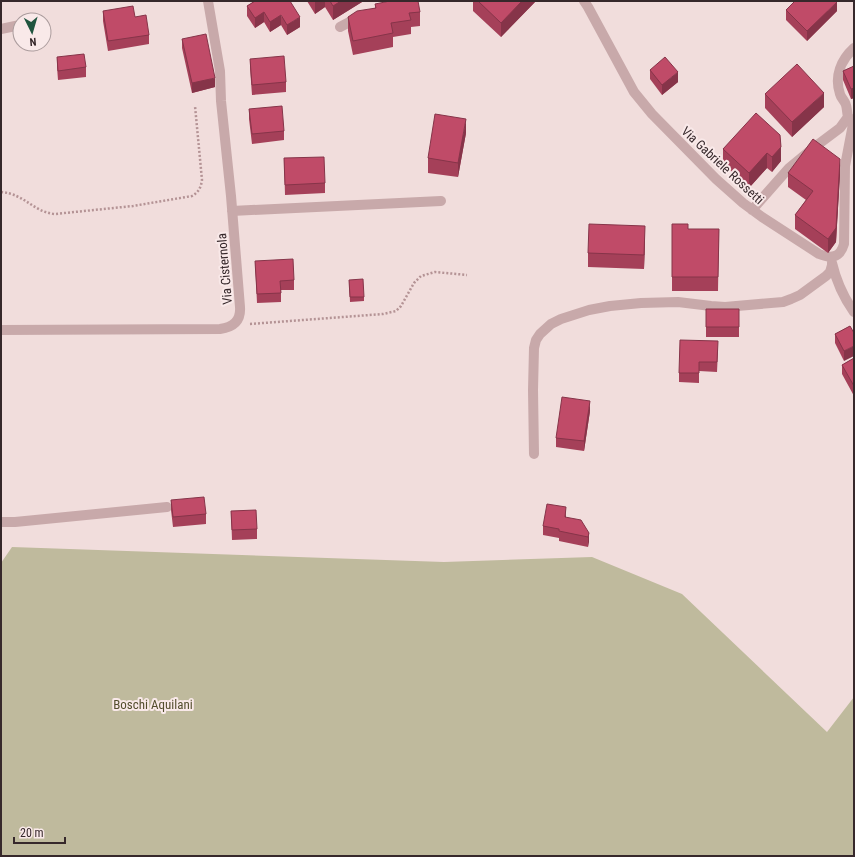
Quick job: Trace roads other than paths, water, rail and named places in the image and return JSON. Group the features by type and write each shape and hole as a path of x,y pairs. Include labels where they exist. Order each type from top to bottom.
{"street":[{"name":"Via Cisternola","path":"1,330 220,329 231,325 238,319 240,311 232,211 221,108 220,71 208,1"},
{"name":"Via Gabriele Rossetti","path":"584,1 634,92 655,117 716,178 752,210 832,261"},
{"path":"340,28 367,12"},
{"path":"1,29 12,27"},
{"path":"752,210 789,168 840,128 848,117 846,104 840,95 837,82 844,58 854,48"},
{"path":"534,454 534,348 538,337 544,329 552,324 561,319 589,310 641,303 678,302 725,307 783,302 800,295 830,272 832,261 835,256 839,254 845,238 845,166 854,119"},
{"path":"232,211 441,201"},
{"path":"832,261 835,275 854,312"},
{"path":"1,522 15,522 167,507"}],"park label":[{"name":"Boschi Aquilani","path":"153,704"}]}
